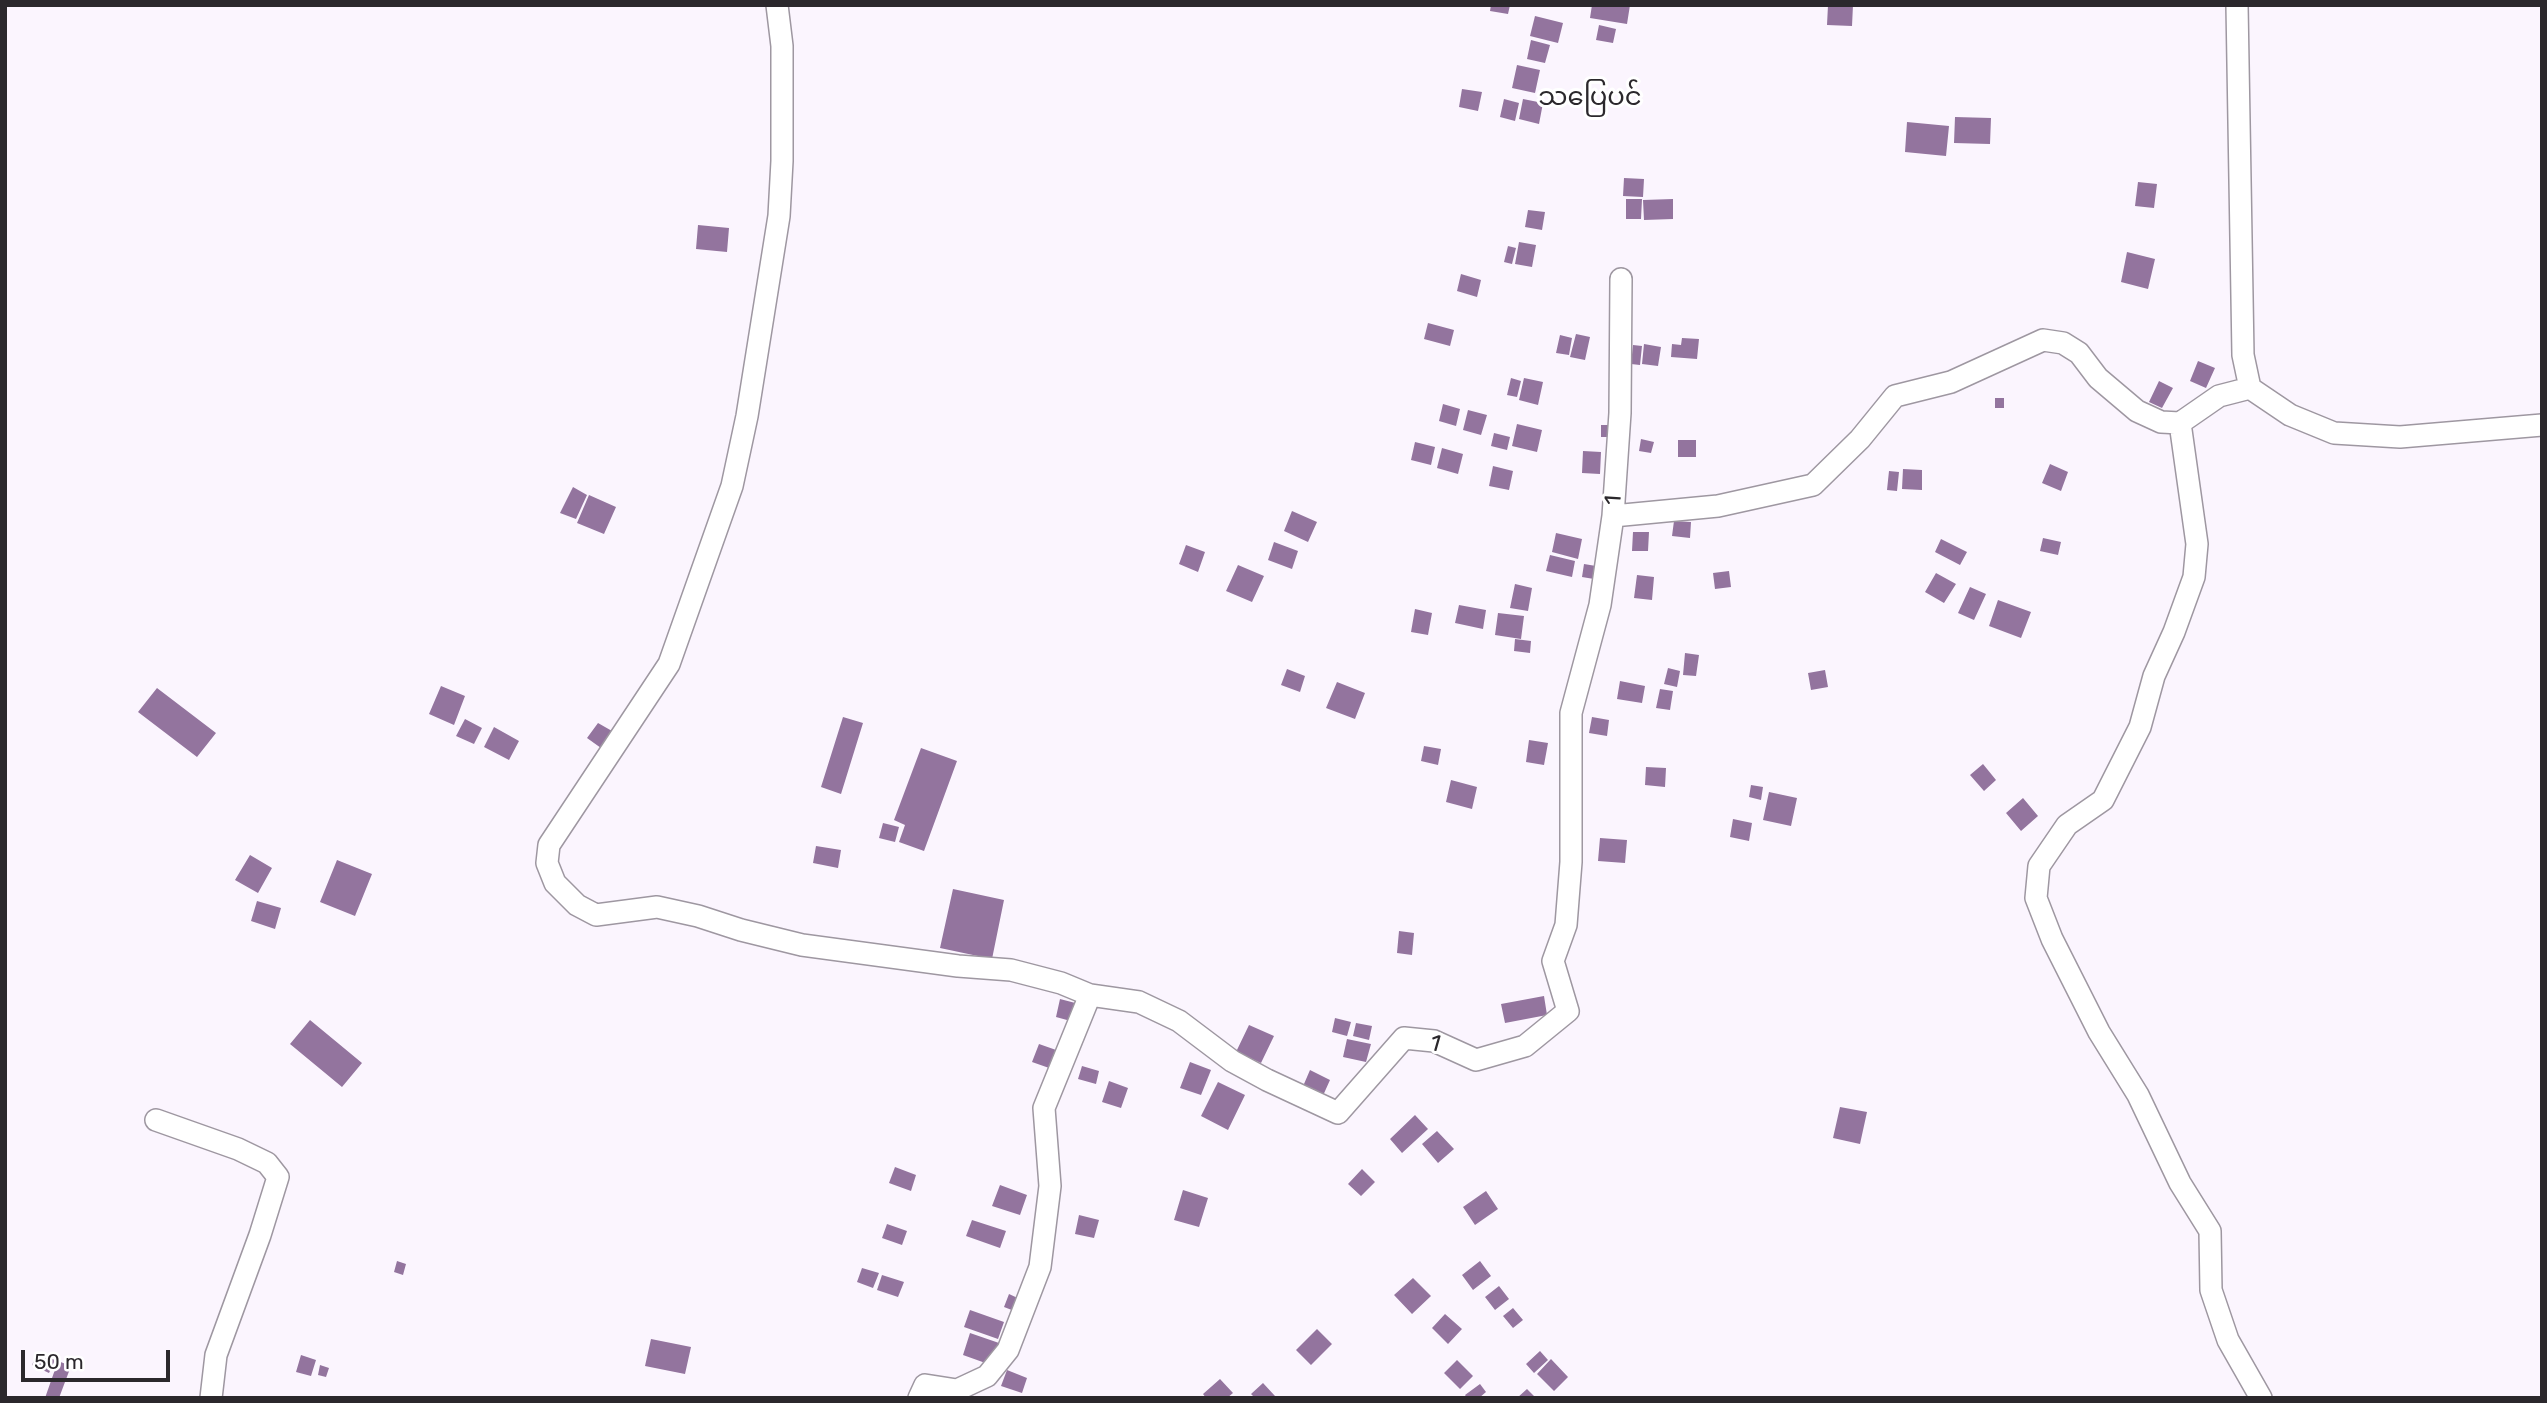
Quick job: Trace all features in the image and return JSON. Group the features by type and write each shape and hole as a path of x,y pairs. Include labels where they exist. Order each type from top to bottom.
{"street":[{"path":"777,5 782,46 779,216 747,416 732,486 669,664 549,845 547,863 555,883 578,905 596,915 657,907 802,945 958,966 1011,970 1061,983 1090,995 1044,1108 1050,1186 1040,1267 1008,1350 987,1376 957,1390 925,1385 919,1398"},
{"path":"2237,5 2243,355 2250,388 2290,415 2334,433 2400,437 2542,425"},
{"name":"1","path":"1090,995 1139,1002 1179,1021 1232,1061 1338,1113 1404,1038 1434,1041 1476,1060 1525,1046 1568,1011 1553,961 1566,925 1571,862 1571,713 1600,606 1614,516 1620,412 1621,279"},
{"path":"1614,516 1718,506 1812,485 1860,439 1895,396 1951,382 2043,340 2063,343 2080,353 2098,378 2137,411 2161,422 2180,423 2219,396 2250,388"},
{"path":"2180,423 2197,544 2194,577 2154,676 2140,727 2103,800 2067,825 2039,866 2036,898 2052,939 2099,1032 2138,1095 2180,1184 2210,1230 2211,1290 2228,1340 2261,1398"},
{"path":"156,1120 238,1149 267,1163 278,1177 216,1355 212,1398"}],"building":[{"path":"1491,5 1510,5 1508,14 1490,11"},
{"path":"1592,5 1630,5 1627,24 1590,18"},
{"path":"1828,5 1853,5 1852,26 1827,25"},
{"path":"1535,16 1563,23 1558,43 1530,36"},
{"path":"1599,25 1616,29 1613,43 1596,40"},
{"path":"1531,40 1550,45 1545,63 1527,59"},
{"path":"1517,65 1540,70 1535,93 1512,88"},
{"path":"1462,89 1482,92 1478,111 1459,107"},
{"path":"1504,99 1519,103 1515,121 1500,117"},
{"path":"1523,99 1543,103 1539,124 1519,119"},
{"path":"1955,117 1991,118 1990,144 1954,143"},
{"path":"1907,122 1949,126 1946,156 1905,152"},
{"path":"1624,178 1644,179 1643,197 1623,196"},
{"path":"2138,182 2157,184 2154,208 2135,206"},
{"path":"1626,199 1642,199 1641,219 1626,219"},
{"path":"1673,199 1673,219 1644,220 1643,200"},
{"path":"1528,210 1545,212 1542,230 1525,227"},
{"path":"698,225 729,228 727,252 696,249"},
{"path":"1519,242 1536,245 1532,267 1515,264"},
{"path":"1508,246 1516,248 1512,264 1504,262"},
{"path":"2127,252 2155,259 2148,289 2121,282"},
{"path":"1461,274 1481,280 1477,297 1457,291"},
{"path":"1428,323 1454,330 1450,346 1424,339"},
{"path":"1576,334 1590,337 1585,360 1570,357"},
{"path":"1560,335 1572,338 1569,355 1556,353"},
{"path":"1682,338 1699,339 1697,359 1671,357 1672,344 1681,345"},
{"path":"1644,344 1661,347 1658,366 1642,364"},
{"path":"1633,345 1642,346 1640,365 1631,364"},
{"path":"2198,361 2215,368 2206,388 2190,381"},
{"path":"1511,378 1521,381 1517,397 1507,395"},
{"path":"1524,378 1543,382 1538,405 1519,400"},
{"path":"2159,381 2173,388 2162,408 2149,402"},
{"path":"1995,398 2004,398 2004,408 1995,408"},
{"path":"1443,404 1460,409 1456,426 1439,421"},
{"path":"1468,410 1487,415 1481,435 1463,430"},
{"path":"1517,424 1542,430 1537,452 1512,446"},
{"path":"1601,425 1612,425 1612,437 1601,437"},
{"path":"1494,433 1510,437 1507,450 1491,446"},
{"path":"1641,439 1654,442 1651,453 1639,451"},
{"path":"1678,440 1696,440 1696,457 1678,457"},
{"path":"1415,442 1435,447 1431,465 1411,460"},
{"path":"1442,448 1463,454 1458,474 1437,468"},
{"path":"1583,451 1601,452 1600,474 1582,473"},
{"path":"2050,464 2068,472 2061,491 2042,483"},
{"path":"1493,466 1513,471 1509,490 1489,486"},
{"path":"1903,469 1922,470 1922,490 1902,489"},
{"path":"1889,471 1899,472 1897,491 1887,490"},
{"path":"573,487 587,495 576,519 560,513"},
{"path":"589,495 616,507 604,534 577,523"},
{"path":"1292,511 1317,522 1308,542 1284,531"},
{"path":"1674,521 1691,522 1690,538 1672,536"},
{"path":"1633,532 1649,532 1648,551 1632,551"},
{"path":"1556,533 1582,539 1578,559 1552,552"},
{"path":"2043,538 2061,542 2058,555 2040,551"},
{"path":"1941,539 1967,552 1960,565 1935,552"},
{"path":"1274,542 1298,551 1292,569 1268,560"},
{"path":"1186,545 1205,552 1198,572 1179,564"},
{"path":"1550,555 1575,561 1572,577 1546,571"},
{"path":"1584,564 1602,567 1600,580 1582,577"},
{"path":"1238,565 1264,576 1252,602 1226,591"},
{"path":"1729,571 1731,587 1715,589 1713,573"},
{"path":"1936,573 1956,584 1944,603 1925,592"},
{"path":"1637,575 1654,577 1652,600 1634,598"},
{"path":"1515,584 1532,588 1528,611 1510,608"},
{"path":"1970,587 1986,594 1974,620 1958,613"},
{"path":"1998,600 2031,612 2021,638 1989,626"},
{"path":"1459,605 1486,610 1483,629 1455,623"},
{"path":"1415,609 1432,613 1428,635 1411,632"},
{"path":"1498,613 1524,616 1521,639 1495,635"},
{"path":"1515,639 1531,641 1530,653 1514,651"},
{"path":"1685,653 1699,655 1696,676 1683,675"},
{"path":"1668,668 1680,671 1677,687 1664,684"},
{"path":"1287,669 1305,676 1300,692 1281,685"},
{"path":"1825,670 1828,687 1811,690 1808,673"},
{"path":"1620,681 1645,686 1642,703 1617,699"},
{"path":"1337,682 1365,693 1355,719 1326,708"},
{"path":"441,686 465,696 454,725 429,714"},
{"path":"157,688 216,733 197,757 138,712"},
{"path":"1660,689 1673,691 1670,710 1656,708"},
{"path":"843,717 863,723 841,794 821,787"},
{"path":"1592,717 1609,720 1607,736 1589,733"},
{"path":"465,719 482,728 474,744 456,736"},
{"path":"598,723 612,731 601,748 587,738"},
{"path":"494,727 519,741 509,760 484,747"},
{"path":"1529,740 1548,743 1544,765 1526,762"},
{"path":"1424,746 1441,749 1438,765 1421,761"},
{"path":"921,748 957,761 924,851 899,842 905,825 894,820"},
{"path":"1983,764 1996,780 1984,791 1970,775"},
{"path":"1646,767 1666,768 1665,787 1645,785"},
{"path":"1451,780 1477,787 1472,809 1446,802"},
{"path":"1751,785 1763,787 1761,800 1749,797"},
{"path":"1769,792 1797,798 1791,826 1763,820"},
{"path":"2023,798 2038,816 2021,831 2006,813"},
{"path":"1733,819 1752,823 1749,841 1730,837"},
{"path":"883,823 899,827 895,842 879,838"},
{"path":"1600,838 1627,840 1625,863 1598,861"},
{"path":"816,846 841,850 838,868 813,863"},
{"path":"250,855 272,868 258,893 235,880"},
{"path":"337,860 372,874 355,916 320,902"},
{"path":"953,889 1004,900 992,959 940,948"},
{"path":"257,901 281,908 275,929 251,921"},
{"path":"1399,931 1414,933 1412,955 1397,953"},
{"path":"1544,996 1547,1015 1505,1023 1501,1004"},
{"path":"1060,999 1083,1005 1078,1023 1056,1017"},
{"path":"1335,1018 1351,1022 1347,1036 1332,1032"},
{"path":"310,1020 362,1063 342,1087 290,1044"},
{"path":"1356,1023 1372,1026 1369,1040 1353,1036"},
{"path":"1249,1025 1274,1036 1261,1063 1236,1052"},
{"path":"1347,1039 1371,1044 1366,1062 1343,1057"},
{"path":"1039,1044 1059,1051 1052,1069 1032,1062"},
{"path":"1190,1062 1211,1070 1201,1095 1180,1088"},
{"path":"1082,1066 1099,1071 1096,1084 1078,1079"},
{"path":"1310,1070 1330,1080 1321,1100 1301,1091"},
{"path":"1109,1081 1128,1088 1121,1108 1102,1102"},
{"path":"1218,1082 1245,1095 1228,1130 1201,1116"},
{"path":"1840,1107 1867,1112 1860,1144 1833,1138"},
{"path":"1415,1115 1428,1129 1402,1153 1390,1139"},
{"path":"1437,1131 1454,1149 1438,1163 1422,1144"},
{"path":"895,1167 916,1175 911,1191 889,1183"},
{"path":"1362,1169 1375,1182 1361,1196 1348,1184"},
{"path":"1000,1185 1027,1195 1020,1215 992,1206"},
{"path":"1183,1190 1208,1198 1199,1227 1174,1220"},
{"path":"1486,1191 1498,1209 1475,1225 1463,1207"},
{"path":"1079,1215 1099,1220 1094,1238 1075,1234"},
{"path":"972,1220 1006,1231 1000,1248 966,1236"},
{"path":"887,1224 907,1231 902,1245 882,1238"},
{"path":"397,1261 406,1264 403,1275 394,1272"},
{"path":"1480,1261 1491,1276 1473,1290 1462,1275"},
{"path":"862,1268 879,1273 873,1288 857,1282"},
{"path":"882,1275 904,1282 898,1297 877,1290"},
{"path":"1413,1278 1431,1296 1412,1314 1394,1295"},
{"path":"1499,1286 1509,1299 1495,1310 1485,1297"},
{"path":"1009,1294 1022,1300 1017,1312 1004,1307"},
{"path":"1513,1308 1523,1320 1513,1328 1503,1316"},
{"path":"970,1310 1004,1322 998,1339 964,1327"},
{"path":"1445,1314 1462,1329 1448,1344 1432,1328"},
{"path":"1317,1329 1332,1344 1311,1365 1296,1350"},
{"path":"970,1333 999,1343 991,1365 963,1355"},
{"path":"651,1339 691,1347 685,1374 645,1366"},
{"path":"1540,1351 1548,1360 1534,1373 1526,1364"},
{"path":"37,1353 55,1360 49,1373 32,1365"},
{"path":"301,1355 316,1360 311,1376 296,1372"},
{"path":"1551,1359 1568,1377 1554,1391 1537,1374"},
{"path":"1457,1360 1473,1376 1460,1389 1444,1373"},
{"path":"58,1361 71,1366 59,1398 45,1398"},
{"path":"320,1365 329,1368 326,1377 318,1375"},
{"path":"1007,1370 1027,1378 1022,1393 1001,1386"},
{"path":"1220,1379 1233,1393 1227,1398 1206,1398 1203,1394"},
{"path":"1263,1383 1274,1398 1255,1398 1251,1394"},
{"path":"1480,1384 1486,1392 1479,1398 1467,1398 1465,1395"},
{"path":"1527,1389 1536,1398 1517,1398"}],"district":[{"name":"သပြေပင်","path":"1590,97"}]}
